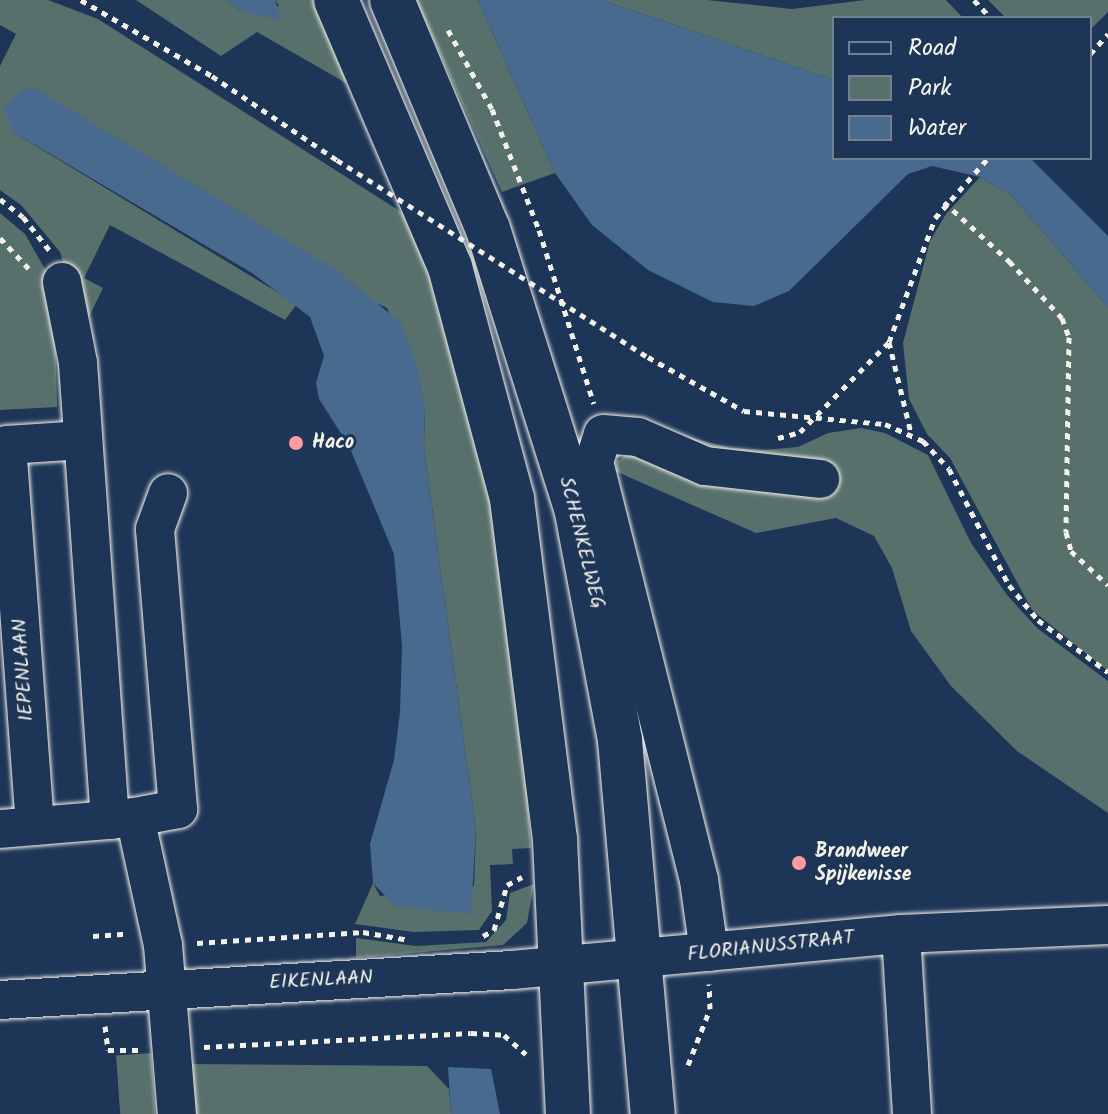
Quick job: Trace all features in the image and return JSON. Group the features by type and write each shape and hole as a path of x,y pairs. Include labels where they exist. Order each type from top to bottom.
{"main road":[{"path":"336,0 450,267 504,465 555,840 568,1114"},
{"name":"SCHENKELWEG","path":"392,0 488,229 577,512 620,740 642,960 653,1114"}],"street":[{"path":"62,282 78,363 83,440 122,818 163,945 177,1114"},
{"path":"603,434 638,437 705,466 820,479"},
{"name":"SCHENKELWEG","path":"603,434 594,462 599,496 697,871 709,952"},
{"name":"IEPENLAAN","path":"83,440 7,445 18,828 178,809 155,529 168,493"},
{"name":"FLORIANUSSTRAAT","path":"642,960 901,934 1108,925"},
{"path":"901,934 912,1114"},
{"name":"EIKENLAAN","path":"0,1000 642,960"}],"path":[{"path":"81,0 212,76 337,160 648,357 744,411 885,424 911,434 949,469 1009,585 1038,620 1108,672"},
{"path":"974,0 989,16"},
{"path":"446,27 492,109 539,230 603,434"},
{"path":"1092,52 1107,38"},
{"path":"814,419 889,342 944,202 986,160"},
{"path":"0,199 37,232 62,282"},
{"path":"944,202 1009,261 1062,318 1069,337 1066,532 1071,551 1108,585"},
{"path":"889,342 911,434"},
{"path":"471,937 494,930"},
{"path":"163,945 363,932 414,940"},
{"path":"686,1074 710,1009 709,952"},
{"path":"173,1049 413,1033 504,1035 521,1045"}],"green space":[{"path":"0,0 48,0 98,19 417,222 483,453 517,657 531,848 512,849 513,864 490,865 492,911 479,930 414,932 355,924 373,883 380,896 474,886 476,830 424,448 425,407 387,308 13,132 297,304 285,320 110,225 84,278 103,288 89,317 79,312 60,252 22,206 0,190 0,66 16,34 0,25"},
{"path":"136,0 226,0 243,12 279,6 275,0 327,0 354,65 346,83 257,32 221,56"},
{"path":"416,0 478,0 555,173 502,192"},
{"path":"602,0 707,0 792,9 865,0 946,0 961,16 832,16 832,79"},
{"path":"988,0 1108,0 1108,12 1092,28 1092,16 1004,16"},
{"path":"980,177 1011,195 1108,307 1108,671 1032,610 950,458 927,434 909,399 903,343 930,241 946,214"},
{"path":"0,213 25,234 54,285 57,407 0,410"},
{"path":"628,421 730,448 764,450 798,447 828,433 861,428 885,433 928,455 971,543 1007,595 1037,628 1108,681 1108,813 1017,751 951,686 911,631 892,568 874,536 836,518 756,533 615,471 617,461 634,451"},
{"path":"534,884 527,923 503,945 356,958 356,938 416,946 486,942 506,920 510,893"},
{"path":"151,1053 155,1114 120,1114 116,1055"},
{"path":"186,1064 427,1066 449,1089 451,1114 190,1114"}],"water":[{"path":"226,0 275,0 281,20 243,12"},
{"path":"478,0 602,0 832,79 832,160 1032,160 1108,236 1108,307 1011,195 980,177 932,166 908,174 789,291 754,306 713,302 648,270 592,225 555,173"},
{"path":"24,88 36,89 338,271 401,323 417,365 425,407 424,448 476,830 471,914 396,907 373,883 370,844 394,760 400,712 402,646 394,554 349,446 319,399 316,383 324,356 310,317 252,273 13,132 4,107"},
{"path":"448,1067 491,1069 500,1114 451,1114"}],"place":[{"name":"Haco","path":"296,443"},
{"name":"Brandweer Spijkenisse","path":"799,863"}]}
